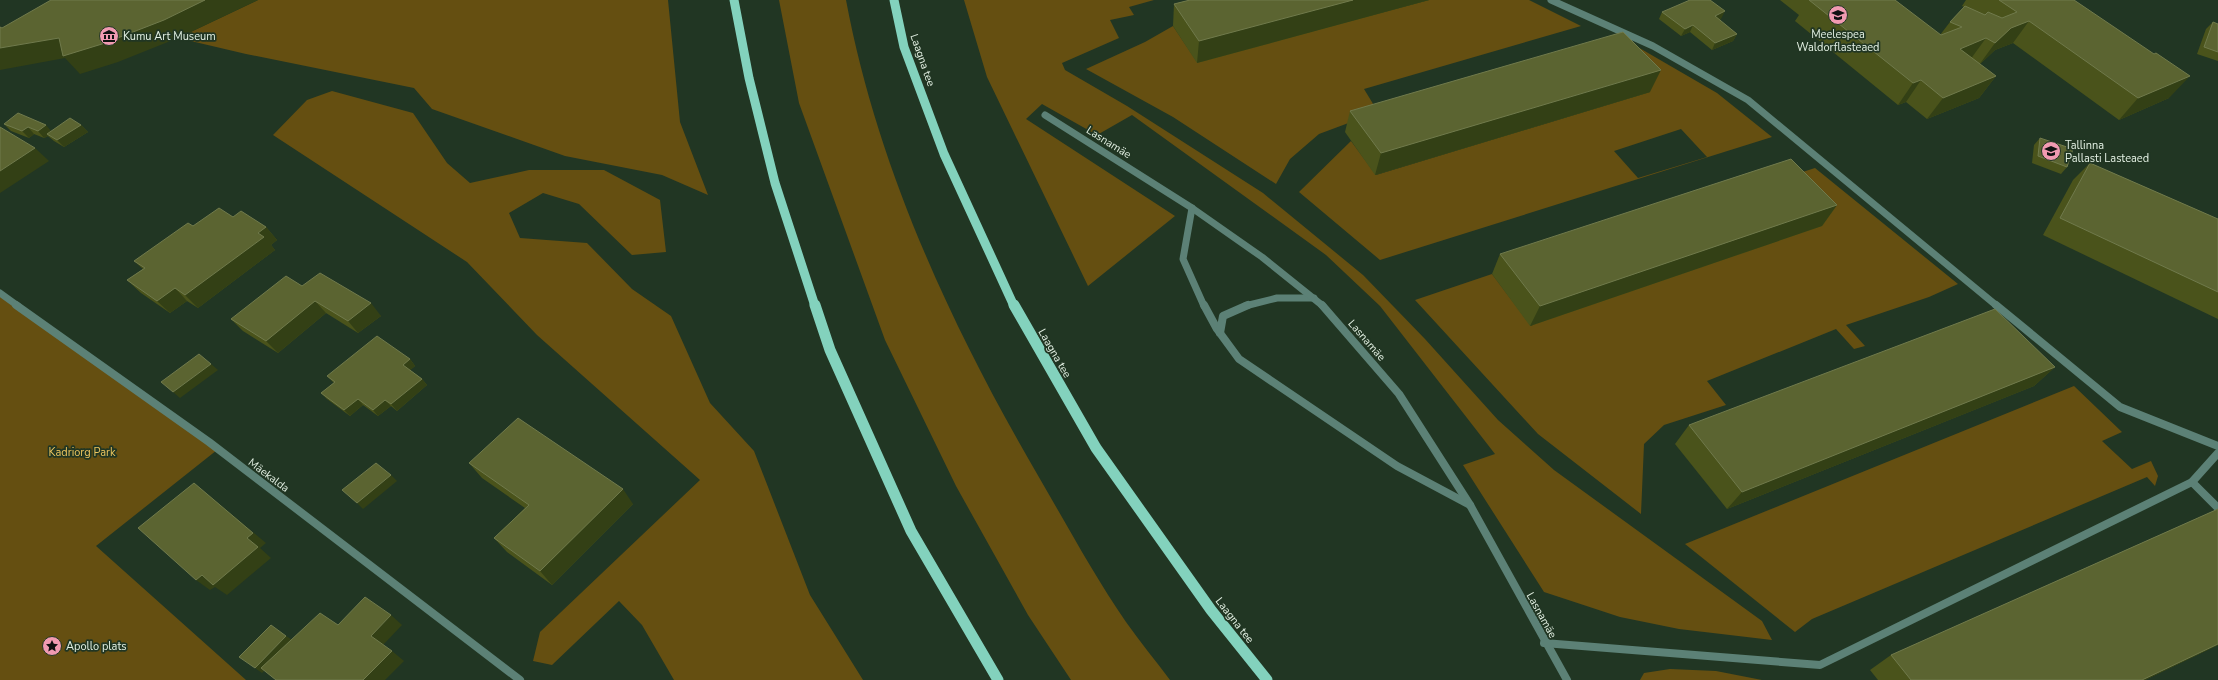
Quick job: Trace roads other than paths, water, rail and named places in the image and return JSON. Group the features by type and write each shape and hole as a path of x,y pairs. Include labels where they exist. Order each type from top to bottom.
{"main road":[{"path":"734,0 749,78 775,183 830,350 912,531 998,680"},
{"name":"Laagna tee","path":"894,0 904,47 944,154 1011,300 1096,448 1211,610 1266,680"}],"street":[{"path":"1551,0 1653,46 1748,100 2120,407 2218,446"},
{"name":"Lasnamäe","path":"1045,115 1192,208 1262,257 1325,308 1399,394 1470,505 1544,643 1567,680"},
{"path":"1192,208 1183,259 1195,289 1220,333 1239,359 1325,419 1397,466 1470,505"},
{"name":"Mäekalda","path":"0,293 209,442 520,680"},
{"path":"1220,333 1223,316 1244,304 1272,297 1314,298"},
{"path":"1544,643 1820,665 2192,482 2218,453"},
{"path":"2192,482 2218,508"}],"place":[{"name":"Meelespea Waldorflasteaed","path":"1838,15"},
{"name":"Kumu Art Museum","path":"109,36"},
{"name":"Tallinna Pallasti Lasteaed","path":"2051,151"},
{"name":"Apollo plats","path":"52,646"}],"park label":[{"name":"Kadriorg Park","path":"82,452"}]}
